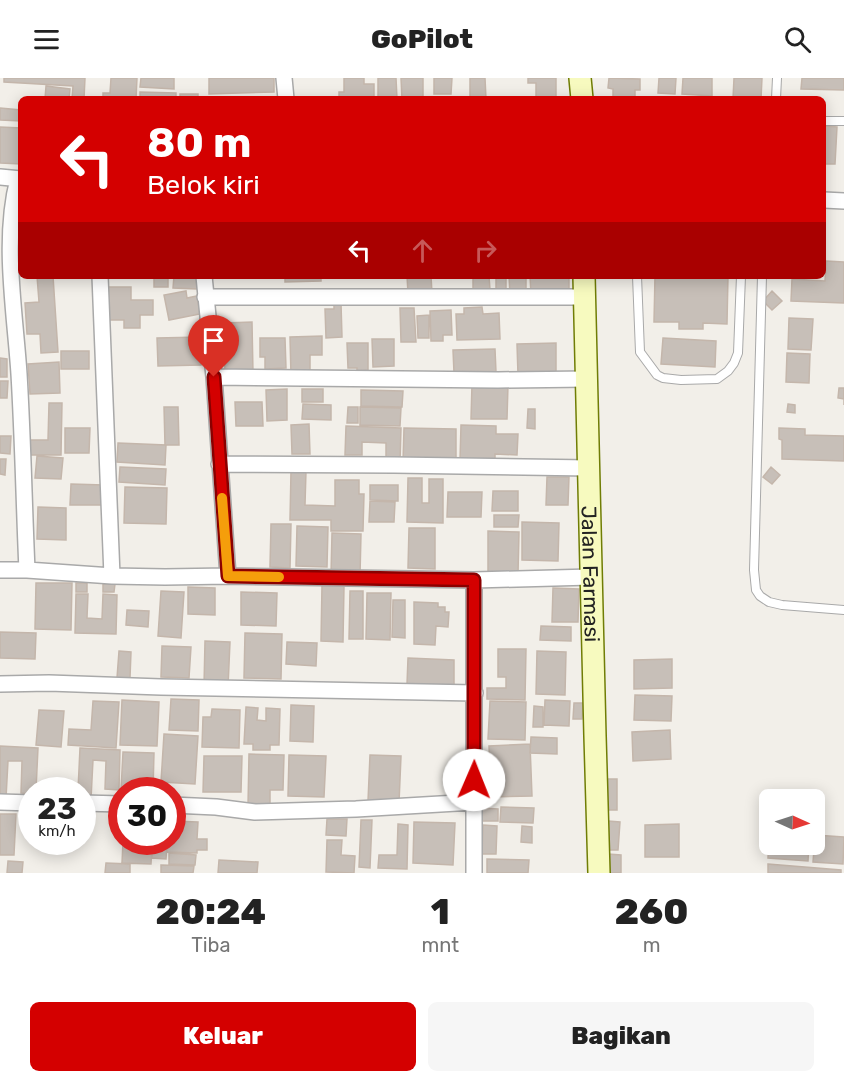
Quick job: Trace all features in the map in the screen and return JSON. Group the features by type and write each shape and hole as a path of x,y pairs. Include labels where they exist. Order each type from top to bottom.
{"street":[{"path":"285,78 286,96"},
{"path":"580,78 582,96"},
{"path":"0,177 18,179"},
{"path":"18,182 10,242 20,395 27,570"},
{"path":"826,200 844,201"},
{"path":"100,279 112,576"},
{"path":"204,279 214,377 228,576"},
{"name":"Jalan Farmasi","path":"584,279 599,873"},
{"path":"205,297 584,297"},
{"path":"214,377 587,379"},
{"path":"219,464 589,468"},
{"path":"0,570 112,576 474,580 591,577"},
{"path":"474,580 474,873"},
{"path":"0,684 50,683 475,693"},
{"path":"0,802 18,803"},
{"path":"186,806 255,812 474,802"}],"lane":[{"path":"776,96 777,78"},
{"path":"826,121 844,121 844,125"},
{"path":"637,279 640,352 657,375 681,380 717,379 734,363 738,354 741,279"},
{"path":"762,279 754,570 756,590 769,602 782,605 844,610"}],"building":[{"path":"4,78 85,78 84,96 72,96 73,86 4,82"},
{"path":"111,78 137,78 136,96 103,96 103,93 110,93"},
{"path":"141,78 174,78 174,89 140,87"},
{"path":"209,78 274,78 274,92 209,94"},
{"path":"344,78 364,78 364,84 374,84 374,96 339,96 339,92 344,92"},
{"path":"378,78 396,78 397,96 378,96"},
{"path":"401,78 423,78 423,96 402,96"},
{"path":"434,78 452,78 451,94 434,94"},
{"path":"470,78 485,78 486,96 470,96"},
{"path":"528,78 556,78 556,96 536,96 536,83 528,83"},
{"path":"609,78 640,79 640,90 635,90 635,96 613,96 613,89 608,88"},
{"path":"659,78 676,78 675,94 658,93"},
{"path":"683,78 712,78 712,96 682,94"},
{"path":"734,78 762,78 761,96 733,96"},
{"path":"802,78 844,78 844,90 801,89"},
{"path":"46,86 70,89 69,96 45,96"},
{"path":"140,92 176,93 176,96 140,96"},
{"path":"180,94 198,94 198,96 180,96"},
{"path":"0,108 18,110 18,121 0,120"},
{"path":"826,126 837,127 835,164 826,164"},
{"path":"0,127 18,128 18,164 0,163"},
{"path":"826,261 844,262 844,303 791,301 792,279 825,281"},
{"path":"37,279 53,279 58,352 41,353 40,334 27,334 25,303 39,302"},
{"path":"154,279 168,279 168,287 154,287"},
{"path":"174,279 197,279 197,289 173,288"},
{"path":"285,279 321,279 321,281 285,282"},
{"path":"407,279 431,279 432,293 408,293"},
{"path":"473,279 489,279 490,290 473,290"},
{"path":"496,279 506,279 506,292 496,292"},
{"path":"509,279 526,279 526,295 510,295"},
{"path":"530,279 569,279 569,294 531,295"},
{"path":"655,279 728,279 727,324 703,323 703,329 679,329 679,322 654,322"},
{"path":"107,287 131,287 131,300 153,300 153,315 140,315 140,328 124,328 124,320 107,320"},
{"path":"186,291 187,298 197,296 200,314 169,320 164,295"},
{"path":"772,291 782,301 772,310 763,301"},
{"path":"341,303 342,337 326,338 325,309 334,309 334,304"},
{"path":"482,307 483,314 499,313 500,339 457,340 456,314 464,314 464,308"},
{"path":"400,308 414,308 416,342 401,342"},
{"path":"451,310 452,335 443,335 443,341 431,341 430,311"},
{"path":"429,315 429,338 418,338 417,316"},
{"path":"789,318 813,319 811,350 788,349"},
{"path":"252,322 253,373 225,374 224,323"},
{"path":"322,336 322,355 310,355 310,376 291,376 290,337"},
{"path":"201,337 201,365 158,366 157,338"},
{"path":"260,338 285,338 286,368 265,369 265,357 260,357"},
{"path":"663,338 716,341 715,367 661,364"},
{"path":"372,339 394,339 394,366 373,367"},
{"path":"347,343 368,343 368,370 357,371 357,368 348,368"},
{"path":"556,343 556,374 518,375 517,344"},
{"path":"495,349 496,372 454,373 453,350"},
{"path":"61,351 89,351 89,369 61,369"},
{"path":"787,353 810,354 809,383 786,382"},
{"path":"0,358 7,359 7,377 0,377"},
{"path":"59,362 60,393 30,394 28,364"},
{"path":"0,381 8,381 7,398 0,398"},
{"path":"472,384 508,385 507,419 471,419"},
{"path":"839,388 844,388 844,399 838,398"},
{"path":"287,389 287,420 267,421 266,390"},
{"path":"302,389 323,389 323,402 302,402"},
{"path":"361,390 403,391 402,407 361,406"},
{"path":"235,402 262,402 263,426 236,426"},
{"path":"49,403 62,403 61,455 27,455 27,440 48,440"},
{"path":"303,404 331,405 331,420 302,419"},
{"path":"788,404 795,405 795,413 787,412"},
{"path":"164,407 178,407 179,445 165,445"},
{"path":"348,407 358,407 358,423 347,423"},
{"path":"360,407 401,408 400,426 360,425"},
{"path":"528,409 535,409 535,429 527,428"},
{"path":"309,424 310,454 292,454 291,425"},
{"path":"461,425 496,426 496,434 518,434 517,455 495,454 495,461 460,460"},
{"path":"346,426 401,428 400,462 386,461 386,443 362,442 362,455 345,455"},
{"path":"65,428 90,428 89,453 65,453"},
{"path":"404,428 456,429 456,463 403,462"},
{"path":"779,428 805,429 805,435 844,436 844,461 782,459 782,440 779,439"},
{"path":"0,436 11,436 10,454 0,453"},
{"path":"118,443 166,445 165,465 117,462"},
{"path":"37,456 63,458 61,479 35,478"},
{"path":"0,459 6,459 5,475 0,474"},
{"path":"120,467 166,469 165,485 119,482"},
{"path":"771,467 780,475 772,484 763,477"},
{"path":"291,471 306,471 305,505 335,506 335,480 359,480 359,494 364,494 363,531 331,531 331,520 290,520"},
{"path":"547,477 569,477 568,505 546,505"},
{"path":"408,478 422,478 422,503 429,503 429,479 443,479 443,523 407,522"},
{"path":"71,484 104,485 104,505 70,505"},
{"path":"370,485 398,485 398,501 370,500"},
{"path":"125,487 167,488 166,524 124,523"},
{"path":"493,491 518,491 518,511 492,511"},
{"path":"448,492 482,492 481,517 447,517"},
{"path":"370,501 395,502 394,522 369,522"},
{"path":"38,507 66,508 66,540 37,539"},
{"path":"494,515 519,515 518,527 494,527"},
{"path":"522,522 559,523 558,561 522,560"},
{"path":"271,524 291,524 290,568 270,567"},
{"path":"297,526 328,527 327,567 296,566"},
{"path":"409,528 435,528 435,569 408,568"},
{"path":"488,531 519,532 518,574 488,573"},
{"path":"332,533 361,534 360,576 331,575"},
{"path":"36,583 72,583 71,630 35,629"},
{"path":"76,583 87,583 87,592 76,592"},
{"path":"103,584 115,584 114,592 103,592"},
{"path":"322,585 344,586 343,642 321,641"},
{"path":"188,587 215,588 215,615 188,614"},
{"path":"553,588 579,589 578,622 552,622"},
{"path":"161,591 184,592 181,638 158,636"},
{"path":"350,591 363,591 363,639 349,639"},
{"path":"241,592 277,593 276,626 241,625"},
{"path":"367,593 391,593 390,640 366,639"},
{"path":"76,594 88,594 87,618 102,619 103,594 117,595 116,634 75,633"},
{"path":"393,600 405,600 405,638 392,637"},
{"path":"414,602 438,603 438,607 445,607 445,612 449,612 448,627 436,626 435,645 414,644"},
{"path":"127,610 149,611 148,627 126,625"},
{"path":"541,626 571,627 571,641 540,640"},
{"path":"0,632 36,633 35,659 0,658"},
{"path":"245,633 282,634 281,679 244,678"},
{"path":"205,641 230,642 228,687 204,686"},
{"path":"287,642 317,643 316,666 286,664"},
{"path":"162,646 191,647 189,678 161,677"},
{"path":"498,649 526,649 525,700 487,699 487,688 506,688 506,677 498,677"},
{"path":"119,651 131,652 130,678 117,678"},
{"path":"537,651 566,652 565,695 536,694"},
{"path":"408,658 454,660 454,685 407,684"},
{"path":"672,659 672,688 634,689 634,660"},
{"path":"635,695 672,696 671,721 634,720"},
{"path":"171,699 199,700 198,731 169,730"},
{"path":"122,700 159,702 157,746 120,745"},
{"path":"545,700 570,701 569,726 544,725"},
{"path":"93,701 119,702 116,748 68,745 69,729 91,730"},
{"path":"490,701 526,702 525,740 488,739"},
{"path":"574,703 583,703 582,719 573,719"},
{"path":"291,705 314,706 313,742 290,741"},
{"path":"534,706 543,707 543,727 533,727"},
{"path":"246,707 258,708 257,720 266,721 266,708 280,709 279,745 270,745 270,750 253,750 253,744 244,744"},
{"path":"212,709 240,710 239,748 202,747 203,717 211,717"},
{"path":"39,710 64,711 61,747 36,745"},
{"path":"670,730 671,759 633,761 632,732"},
{"path":"164,734 198,736 195,784 186,783 186,777 161,777"},
{"path":"531,737 557,738 557,754 530,753"},
{"path":"530,744 532,796 491,797 489,746"},
{"path":"0,746 38,748 37,777 22,777 22,761 8,761 6,798 0,797"},
{"path":"80,748 120,750 119,777 108,777 108,789 105,789 106,761 93,760 92,777 79,777"},
{"path":"123,752 154,753 153,777 122,777"},
{"path":"249,754 284,755 283,790 270,790 270,806 248,805"},
{"path":"289,755 326,756 324,797 288,796"},
{"path":"370,755 401,756 399,803 368,801"},
{"path":"204,756 242,756 241,792 203,792"},
{"path":"607,779 617,779 617,810 606,810"},
{"path":"501,807 534,808 533,823 500,822"},
{"path":"481,808 498,809 498,821 481,821"},
{"path":"0,814 16,814 14,855 0,855"},
{"path":"327,819 347,819 346,836 326,835"},
{"path":"361,820 372,820 370,868 359,867"},
{"path":"608,821 620,822 618,850 606,850"},
{"path":"186,822 198,822 197,839 207,839 207,850 197,850 197,853 186,853"},
{"path":"414,822 455,823 453,865 413,863"},
{"path":"398,824 408,825 407,869 378,868 379,855 397,855"},
{"path":"679,824 679,857 645,857 645,825"},
{"path":"483,825 497,826 496,854 482,854"},
{"path":"522,826 532,827 532,843 521,842"},
{"path":"825,836 844,837 843,864 813,862 814,855 825,855"},
{"path":"327,840 342,840 341,855 355,856 354,873 326,872"},
{"path":"608,854 621,855 621,873 608,873"},
{"path":"122,855 151,855 151,864 122,863"},
{"path":"152,855 166,855 166,859 152,858"},
{"path":"169,855 196,855 195,865 169,864"},
{"path":"768,855 808,855 808,861 768,858"},
{"path":"487,859 529,860 528,873 487,873"},
{"path":"219,860 258,862 257,873 218,873"},
{"path":"8,861 23,862 22,873 7,873"},
{"path":"106,863 130,864 130,873 105,873"},
{"path":"768,864 841,870 841,873 768,873"},
{"path":"161,865 194,866 193,873 161,873"}],"slow traffic":[{"path":"222,498 228,576 279,577"}],"route":[{"path":"214,377 228,576 474,580 474,780"}]}
